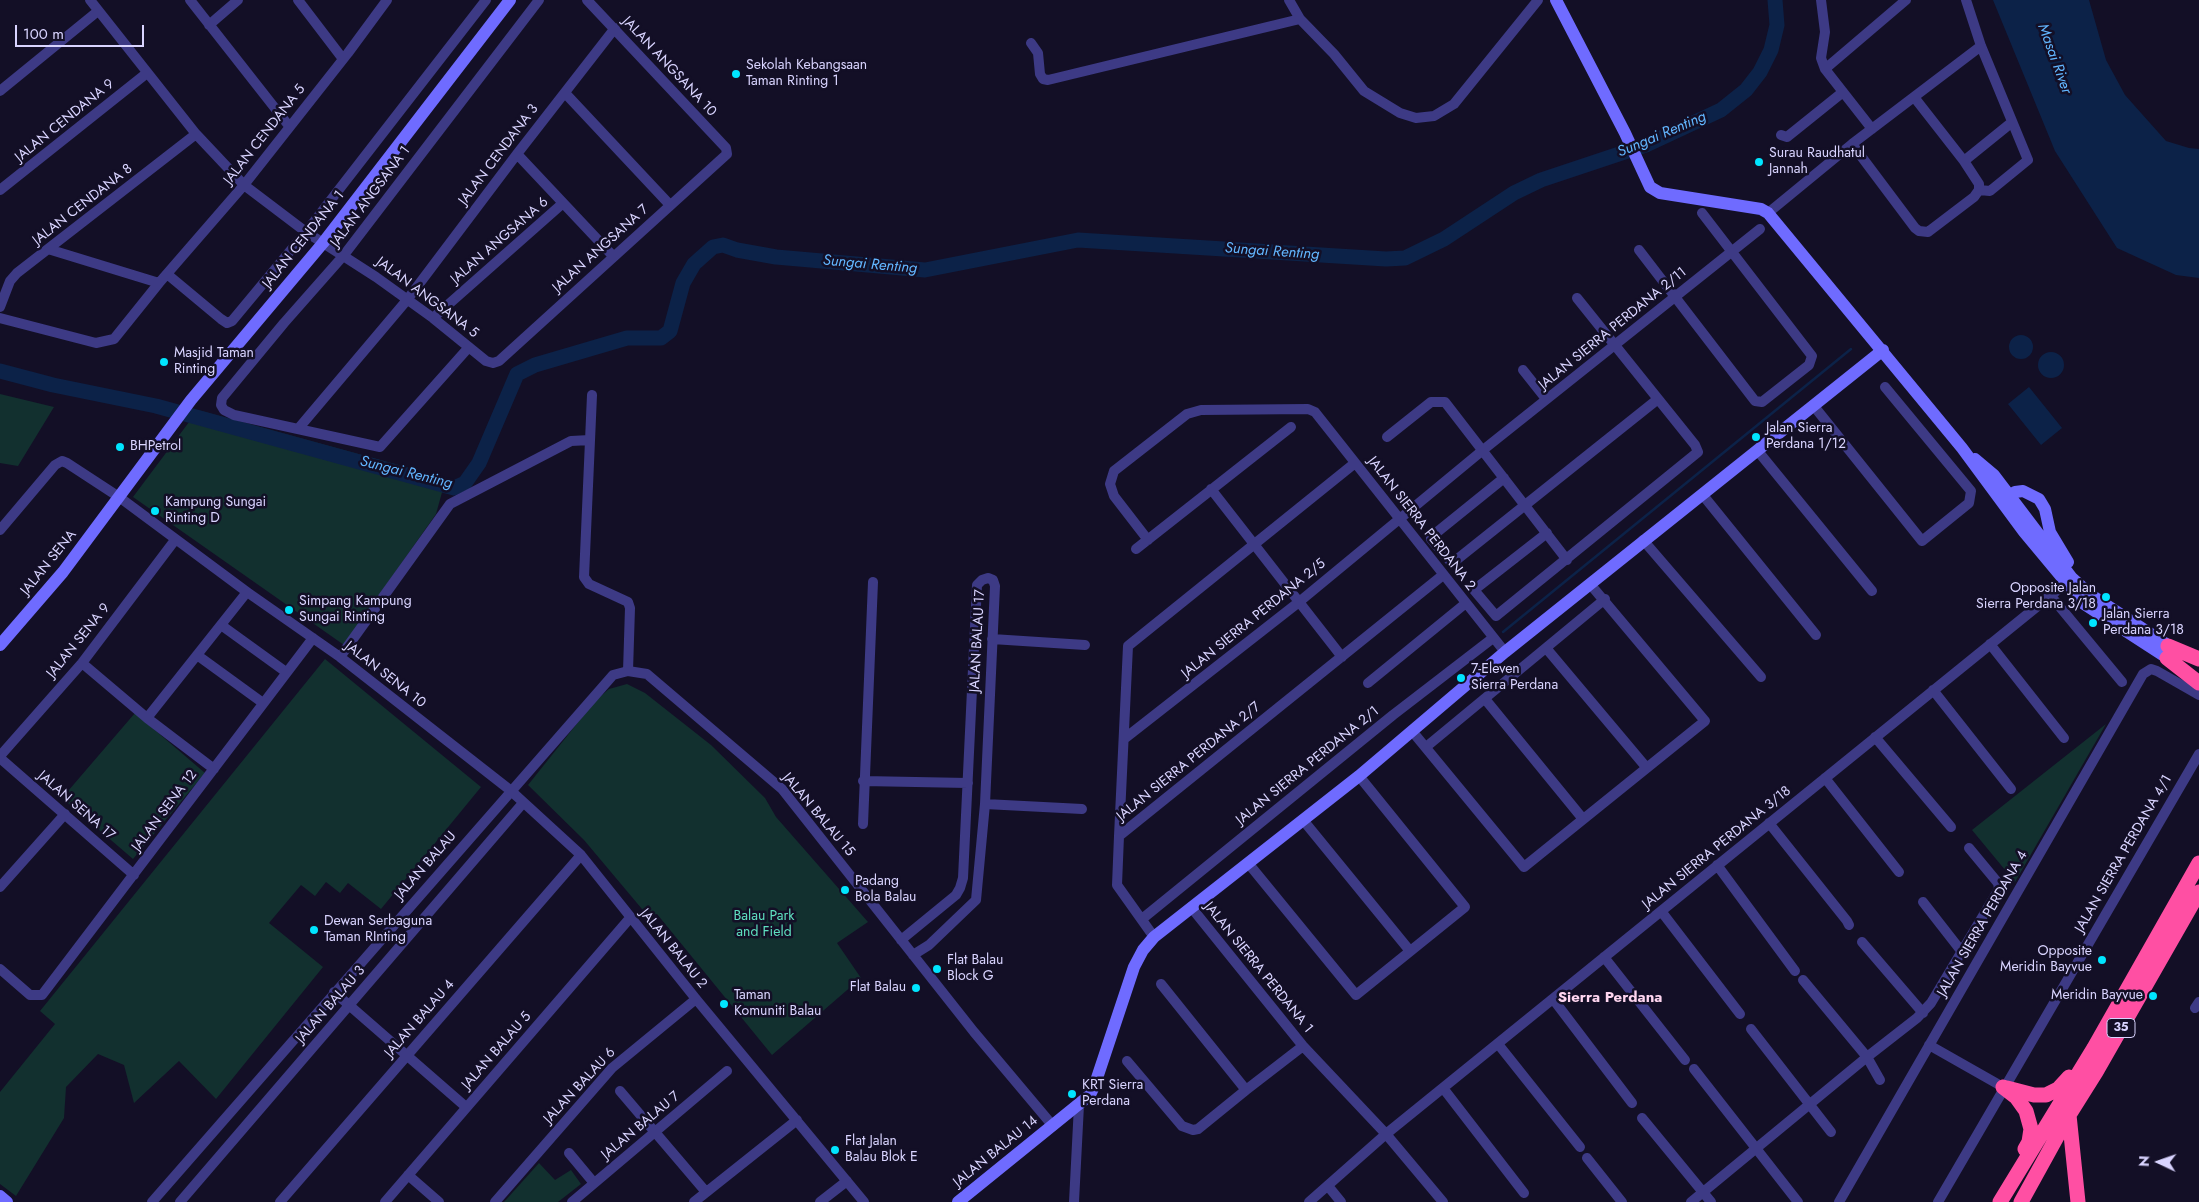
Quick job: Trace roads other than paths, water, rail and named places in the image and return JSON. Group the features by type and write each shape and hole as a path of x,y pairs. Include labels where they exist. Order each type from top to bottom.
{"highway":[{"path":"2168,652 2199,658"},
{"path":"2168,652 2199,683"},
{"name":"35","path":"2000,1202 2094,1048 2199,862"},
{"name":"35","path":"2021,1202 2069,1115 2096,1072 2199,892"},
{"path":"2003,1088 2034,1095 2052,1093 2061,1086 2094,1048"},
{"path":"2003,1088 2022,1103 2030,1120 2031,1129 2029,1142 2008,1188"},
{"path":"2033,1202 2069,1115"},
{"path":"2069,1115 2078,1202"}],"street":[{"name":"JALAN ANGSANA 5","path":"90,0 196,134 244,185 306,232 344,255 432,318 468,347 493,363"},
{"path":"190,0 289,126"},
{"path":"209,25 238,0"},
{"path":"298,0 344,59"},
{"name":"JALAN CENDANA 5","path":"0,318 96,343 104,343 114,339 159,283 244,185 344,59 387,0"},
{"name":"JALAN CENDANA 1","path":"167,274 227,323 232,321 306,232 486,0"},
{"name":"JALAN CENDANA 1","path":"119,497 164,434 323,243 510,0"},
{"name":"JALAN ANGSANA 1","path":"298,429 234,415 224,410 221,405 222,398 284,323 344,255 539,0"},
{"name":"JALAN ANGSANA 10","path":"587,0 726,148 727,154"},
{"path":"1289,0 1300,19 1334,54 1364,91 1400,113 1416,118 1434,116 1454,104 1538,0"},
{"path":"1556,0 1626,134 1650,187 1660,193 1761,209 1768,213 1962,448 1994,475 2006,500 2069,581 2084,604 2168,652 2199,662"},
{"path":"1821,0 1824,43 1821,58 1825,69 1872,129"},
{"path":"1825,69 1906,0"},
{"path":"1966,0 1981,46 2028,160 1990,191 1979,190"},
{"path":"0,91 98,11"},
{"path":"1031,43 1038,52 1040,74 1043,79 1048,80 1300,19"},
{"name":"JALAN CENDANA 3","path":"298,429 407,300 615,28"},
{"path":"1824,43 1835,50 1846,50"},
{"path":"1768,213 1852,144 1981,46"},
{"name":"JALAN CENDANA 9","path":"0,190 147,73"},
{"path":"1780,135 1787,137 1843,92"},
{"path":"565,93 670,205"},
{"path":"1852,144 1915,228 1919,231 1928,232 1974,197 1979,190 1979,184 1964,161 1914,97"},
{"path":"1964,161 2012,123"},
{"name":"JALAN CENDANA 8","path":"0,307 10,281 48,249 196,134"},
{"path":"517,154 613,256"},
{"name":"JALAN ANGSANA 7","path":"493,363 499,361 727,154"},
{"name":"JALAN ANGSANA 6","path":"432,318 562,204"},
{"path":"1639,250 1755,401 1762,402 1809,365 1812,356 1702,213"},
{"name":"JALAN SIERRA PERDANA 2/11","path":"1400,519 1483,450 1760,229"},
{"path":"48,249 159,283"},
{"path":"1547,534 1474,590 1496,616 1698,452 1695,445 1577,298"},
{"path":"298,429 382,446 468,347"},
{"name":"JALAN BALAU 14","path":"958,1202 1079,1106 1090,1095 1096,1084 1134,967 1143,950 1154,937 1359,776 1505,652 1883,350"},
{"path":"1523,370 1546,400"},
{"path":"1813,405 1922,541 1969,503 1971,491 1885,387"},
{"path":"592,395 584,577 588,584 628,602 630,608 628,671"},
{"path":"1504,478 1431,537 1450,561 1455,561 1658,399"},
{"path":"1387,437 1431,402 1445,402 1567,560"},
{"name":"JALAN SIERRA PERDANA 2","path":"1148,540 1114,496 1110,484 1114,471 1187,414 1201,410 1308,409 1314,412 1505,652"},
{"path":"1136,549 1291,427"},
{"path":"340,657 450,504 571,441 590,440"},
{"path":"1757,450 1872,591"},
{"name":"JALAN SENA 10","path":"0,530 55,465 62,461 119,497 175,540 340,657 510,790"},
{"path":"1118,836 1128,646 1355,463"},
{"path":"1211,489 1342,657"},
{"path":"2006,500 2015,492 2023,491 2039,499 2045,508 2050,532 2085,590"},
{"path":"1702,494 1816,634"},
{"name":"JALAN SENA","path":"0,645 63,572 119,497"},
{"name":"JALAN SIERRA PERDANA 2/5","path":"1124,739 1299,602 1400,519"},
{"name":"JALAN SENA 9","path":"0,757 82,662 175,540"},
{"path":"1643,540 1761,677"},
{"name":"JALAN SIERRA PERDANA 2/7","path":"1154,937 1117,885 1118,836 1443,575"},
{"name":"JALAN BALAU 17","path":"901,940 948,901 960,888 964,878 977,585 982,580 988,578 993,580 995,586 986,804 976,900 934,941 913,955"},
{"path":"2069,581 2085,590 2199,676"},
{"name":"JALAN SIERRA PERDANA 3/18","path":"1309,1202 1386,1134 1442,1088 2050,594 2069,581"},
{"path":"863,824 873,582"},
{"path":"1412,731 1524,867 1705,721 1590,584"},
{"path":"147,718 247,592"},
{"path":"2050,594 2122,682"},
{"path":"1426,747 1605,600"},
{"path":"1368,683 1466,603"},
{"path":"221,625 286,672"},
{"name":"JALAN SENA 12","path":"0,969 30,995 42,995 313,638"},
{"name":"JALAN SIERRA PERDANA 2/1","path":"1142,919 1393,715 1493,638"},
{"path":"992,639 1085,645"},
{"path":"1990,644 2064,738"},
{"path":"1546,648 1646,767"},
{"path":"197,655 262,704"},
{"path":"82,662 147,718 214,770"},
{"name":"JALAN SIERRA PERDANA 4","path":"1838,1202 2143,674 2150,669 2157,671 2199,696"},
{"name":"JALAN BALAU","path":"152,1202 613,674 628,671"},
{"name":"JALAN BALAU 15","path":"628,671 647,674 782,789 974,1032 1053,1126"},
{"path":"1933,690 2011,789"},
{"path":"1485,699 1583,819"},
{"path":"1875,737 1951,827"},
{"name":"JALAN SIERRA PERDANA 4/1","path":"1938,1202 2199,754"},
{"name":"JALAN SENA 17","path":"0,757 134,876"},
{"path":"1248,863 1356,995 1465,907 1359,776"},
{"path":"1825,778 1899,872"},
{"path":"864,781 968,783"},
{"name":"JALAN BALAU 2","path":"510,790 581,855 696,1000 864,1202"},
{"name":"JALAN BALAU 3","path":"180,1202 523,803"},
{"path":"986,804 1082,809"},
{"path":"0,887 65,814"},
{"path":"1303,820 1410,951"},
{"path":"1769,823 1847,920 1849,926"},
{"path":"1691,1202 1923,1012 1962,952 1998,889 1998,883 1970,848"},
{"name":"JALAN BALAU 4","path":"280,1202 581,855"},
{"path":"1717,865 1795,971"},
{"path":"1923,902 1962,952"},
{"name":"JALAN SIERRA PERDANA 1","path":"1191,907 1303,1046 1386,1134 1443,1202"},
{"path":"1661,911 1740,1014"},
{"name":"JALAN BALAU 5","path":"385,1202 630,918"},
{"path":"1862,942 1923,1012"},
{"path":"1604,957 1685,1060"},
{"path":"1803,980 1866,1057 1880,1080"},
{"path":"1161,984 1246,1090"},
{"path":"334,992 466,1107"},
{"path":"1553,999 1632,1103"},
{"name":"JALAN BALAU 6","path":"495,1202 612,1068 696,1000"},
{"path":"1751,1029 1831,1132"},
{"path":"1498,1044 1580,1147"},
{"path":"1929,1045 2003,1088"},
{"path":"1127,1061 1182,1126 1189,1129 1198,1129 1303,1046"},
{"path":"1694,1069 1798,1202"},
{"name":"JALAN BALAU 7","path":"572,1202 727,1072"},
{"path":"1442,1088 1524,1193"},
{"path":"620,1091 706,1192"},
{"path":"1074,1202 1079,1106"},
{"path":"1642,1118 1711,1202"},
{"path":"694,1202 797,1120"},
{"path":"569,1153 594,1183"},
{"path":"1587,1158 1622,1202"},
{"path":"408,1175 439,1202"},
{"path":"820,1202 847,1181"},
{"path":"1328,1186 1341,1202"},
{"path":"0,1196 6,1202"}],"water":[{"name":"Masai River","path":"1993,0 2089,0 2106,60 2125,95 2166,141 2199,149 2199,278 2176,275 2117,248 2055,151"},
{"path":"2021,335 2029,339 2033,347 2029,355 2021,359 2013,355 2009,347 2013,339"},
{"path":"2051,352 2060,356 2064,365 2060,374 2051,378 2042,374 2038,365 2042,356"},
{"path":"2029,387 2062,428 2041,445 2008,404"}],"waterway":[{"name":"Sungai Renting","path":"0,371 53,385 156,406 454,488 465,483 479,463 517,374 535,365 627,338 661,338 670,331 683,283 694,264 713,247 723,245 737,250 776,257 925,270 1078,240 1386,259 1405,258 1444,239 1514,193 1541,180 1646,145 1721,110 1746,90 1760,72 1771,50 1777,25 1775,0"},
{"path":"1503,632 1851,349"}],"place":[{"name":"Sekolah Kebangsaan Taman Rinting 1","path":"736,74"},
{"name":"Surau Raudhatul Jannah","path":"1759,162"},
{"name":"Masjid Taman Rinting","path":"164,362"},
{"name":"Jalan Sierra Perdana 1/12","path":"1756,437"},
{"name":"BHPetrol","path":"120,447"},
{"name":"Kampung Sungai Rinting D","path":"155,511"},
{"name":"Opposite Jalan Sierra Perdana 3/18","path":"2106,597"},
{"name":"Simpang Kampung Sungai Rinting","path":"289,610"},
{"name":"Jalan Sierra Perdana 3/18","path":"2093,623"},
{"name":"7-Eleven Sierra Perdana","path":"1461,678"},
{"name":"Padang Bola Balau","path":"845,890"},
{"name":"Dewan Serbaguna Taman RInting","path":"314,930"},
{"name":"Opposite Meridin Bayvue","path":"2102,960"},
{"name":"Flat Balau Block G","path":"937,969"},
{"name":"Flat Balau","path":"916,988"},
{"name":"Meridin Bayvue","path":"2153,996"},
{"name":"Taman Komuniti Balau","path":"724,1004"},
{"name":"KRT Sierra Perdana","path":"1072,1094"},
{"name":"Flat Jalan Balau Blok E","path":"835,1150"}],"district":[{"name":"Sierra Perdana","path":"1610,998"}],"park label":[{"name":"Balau Park and Field","path":"764,926"}]}
